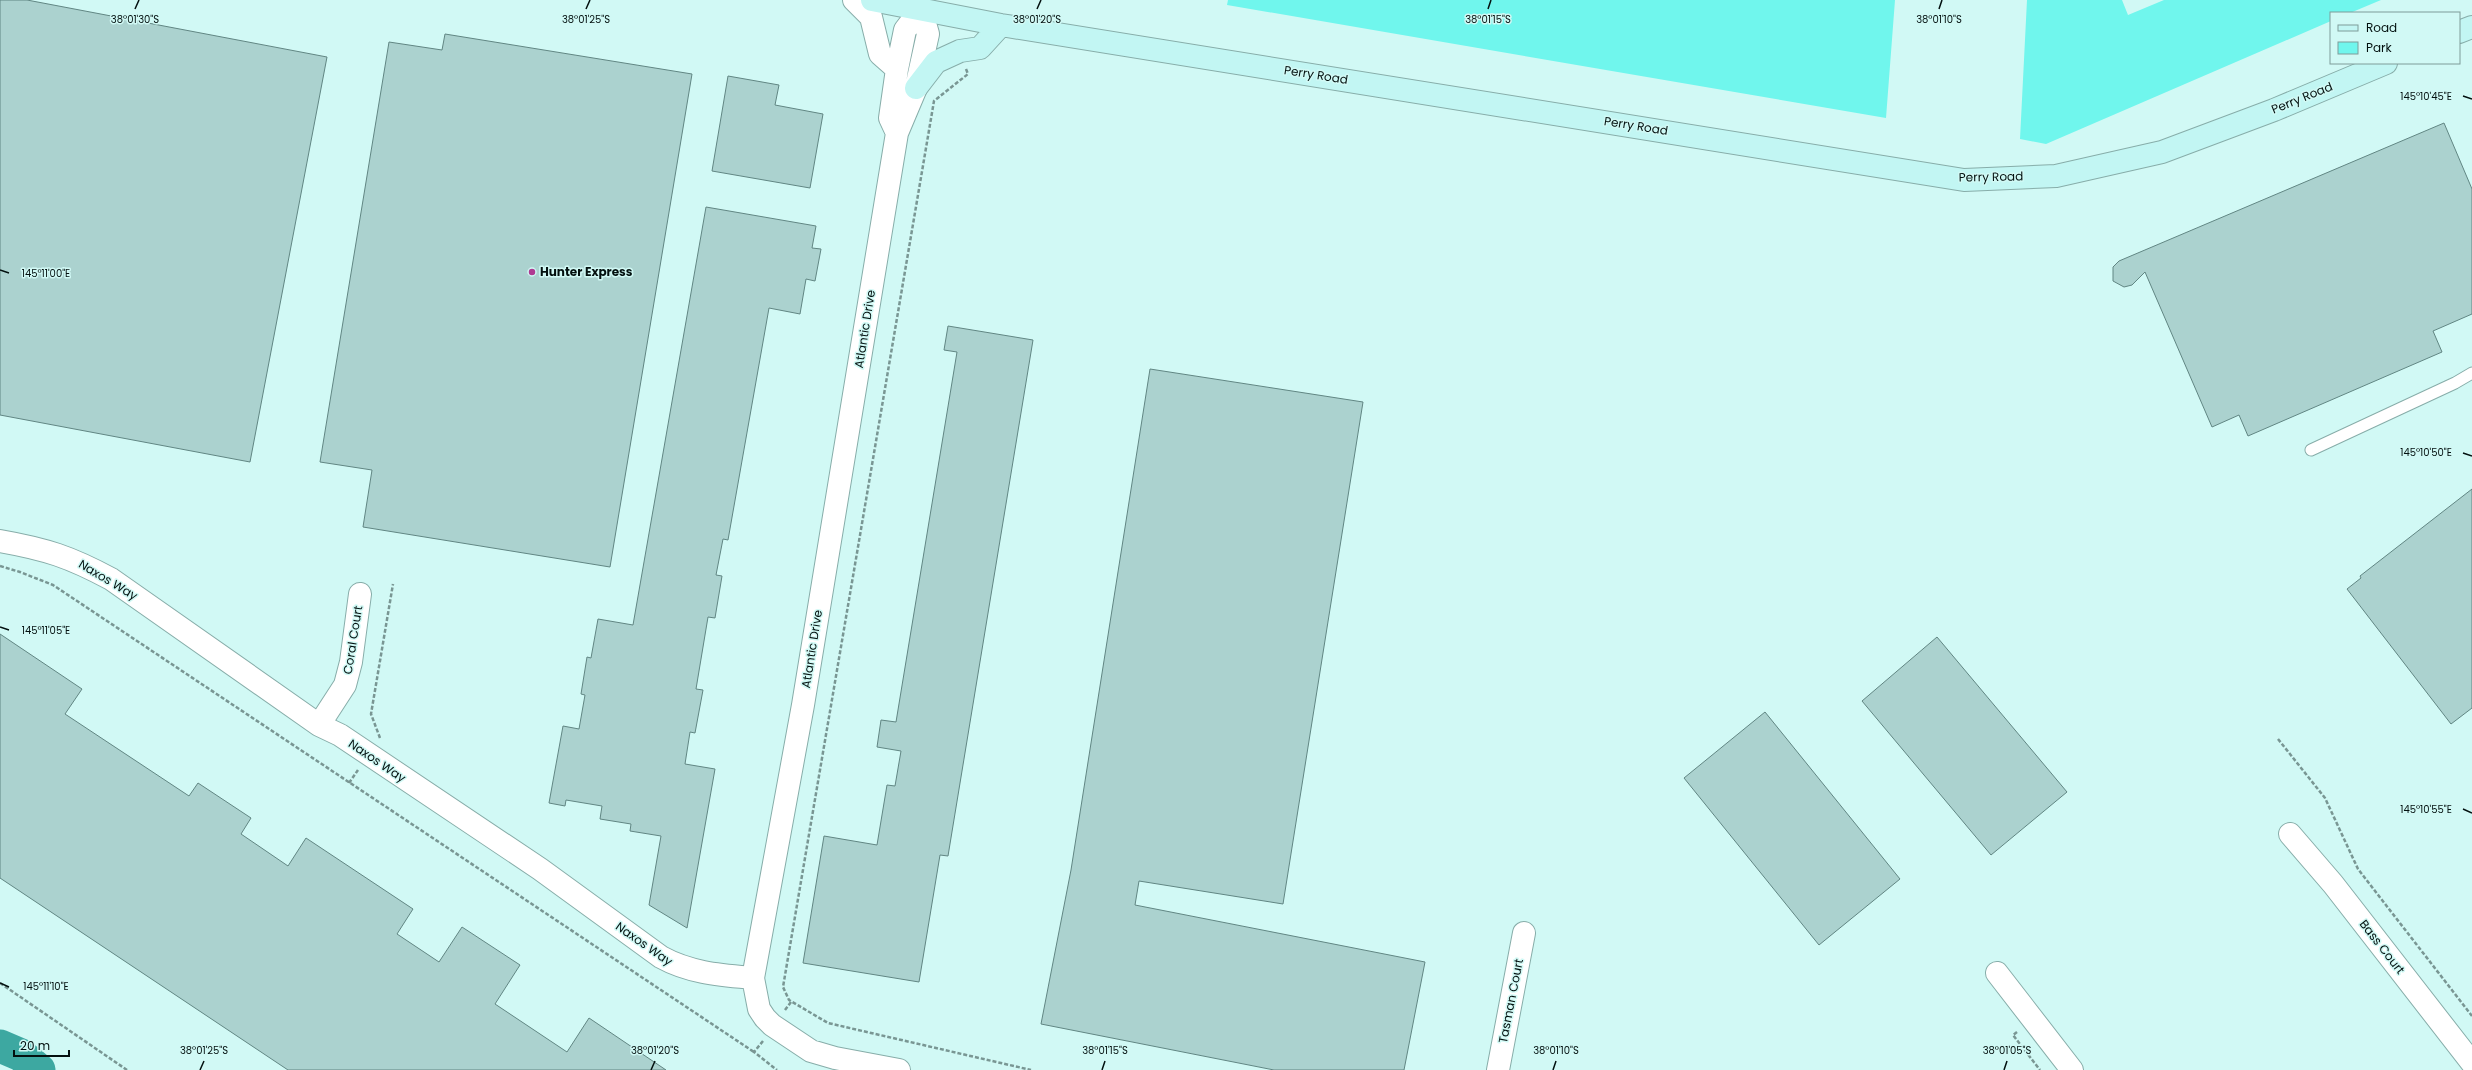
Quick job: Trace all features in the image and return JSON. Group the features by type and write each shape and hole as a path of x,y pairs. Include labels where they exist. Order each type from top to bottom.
{"main road":[{"name":"Perry Road","path":"872,0 1001,25 1964,180 2056,176 2162,152 2274,110 2384,64"},
{"path":"916,88 936,62 960,51 980,48 1001,25"},
{"path":"2460,32 2472,27"}],"street":[{"path":"854,0 871,17 880,54 897,69"},
{"name":"Atlantic Drive","path":"897,133 890,118 897,69 905,30 921,9"},
{"name":"Atlantic Drive","path":"898,1070 835,1058 811,1051 772,1026 765,1018 759,1009 753,978 803,705 897,133 916,88 928,34 921,9"},
{"name":"Naxos Way","path":"0,542 55,553 75,560 111,579 319,725 369,755 540,869 661,957 679,968 703,973 753,978"},
{"name":"Coral Court","path":"319,725 345,685 351,662 360,594"},
{"name":"Bass Court","path":"2290,834 2333,884 2472,1063"},
{"name":"Tasman Court","path":"1498,1070 1524,933"},
{"path":"1997,973 2072,1070"}],"lane":[{"path":"2310,450 2455,383 2472,373"}],"path":[{"path":"960,51 968,74 934,101 783,987 788,1000 828,1023 1030,1070"},
{"path":"0,566 53,585 349,784 754,1052"},
{"path":"349,784 381,736 371,714 393,584"},
{"path":"2278,739 2325,798 2358,870 2472,1016"},
{"path":"0,983 127,1070"}],"green space":[{"path":"1228,0 1895,0 1886,118 1227,5"},
{"path":"2027,0 2122,0 2128,15 2164,0 2381,0 2352,12 2330,12 2330,21 2046,144 2020,139"}],"building":[{"path":"0,0 27,0 327,57 250,462 0,415"},
{"name":"Hunter Express","path":"445,34 692,74 610,567 363,527 372,470 320,462 389,42 442,50"},
{"path":"728,76 779,85 775,105 823,114 810,188 712,171"},
{"path":"2444,123 2472,189 2472,314 2433,331 2442,352 2248,436 2239,415 2212,427 2145,272 2132,285 2124,287 2113,281 2113,267 2119,261"},
{"path":"706,207 816,226 812,248 821,249 815,281 806,279 800,314 769,308 728,540 723,539 716,575 722,576 715,618 708,617 696,689 703,690 695,733 690,732 685,764 715,769 687,928 649,905 661,836 630,831 631,824 600,819 602,806 566,800 565,806 549,803 563,726 579,729 585,695 581,694 587,657 591,658 598,619 633,625"},
{"path":"948,326 1033,340 948,856 940,855 919,982 803,963 824,836 877,845 887,785 895,786 901,751 877,747 881,720 896,722 957,352 944,350"},
{"path":"1150,369 1363,402 1283,904 1139,881 1135,905 1425,962 1404,1070 1274,1070 1041,1024 1071,870"},
{"path":"2472,489 2472,708 2451,724 2347,589 2361,578 2360,576"},
{"path":"0,634 82,689 65,714 189,796 198,783 251,818 241,834 288,866 306,838 413,909 397,934 439,962 462,927 520,965 495,1004 567,1052 589,1018 666,1070 288,1070 0,878"},
{"path":"1937,637 2067,792 1991,855 1862,701"},
{"path":"1765,712 1900,879 1819,945 1684,778"}],"waterway":[{"path":"0,1046 21,1055 39,1070"}],"place":[{"name":"Hunter Express","path":"532,272"}]}
